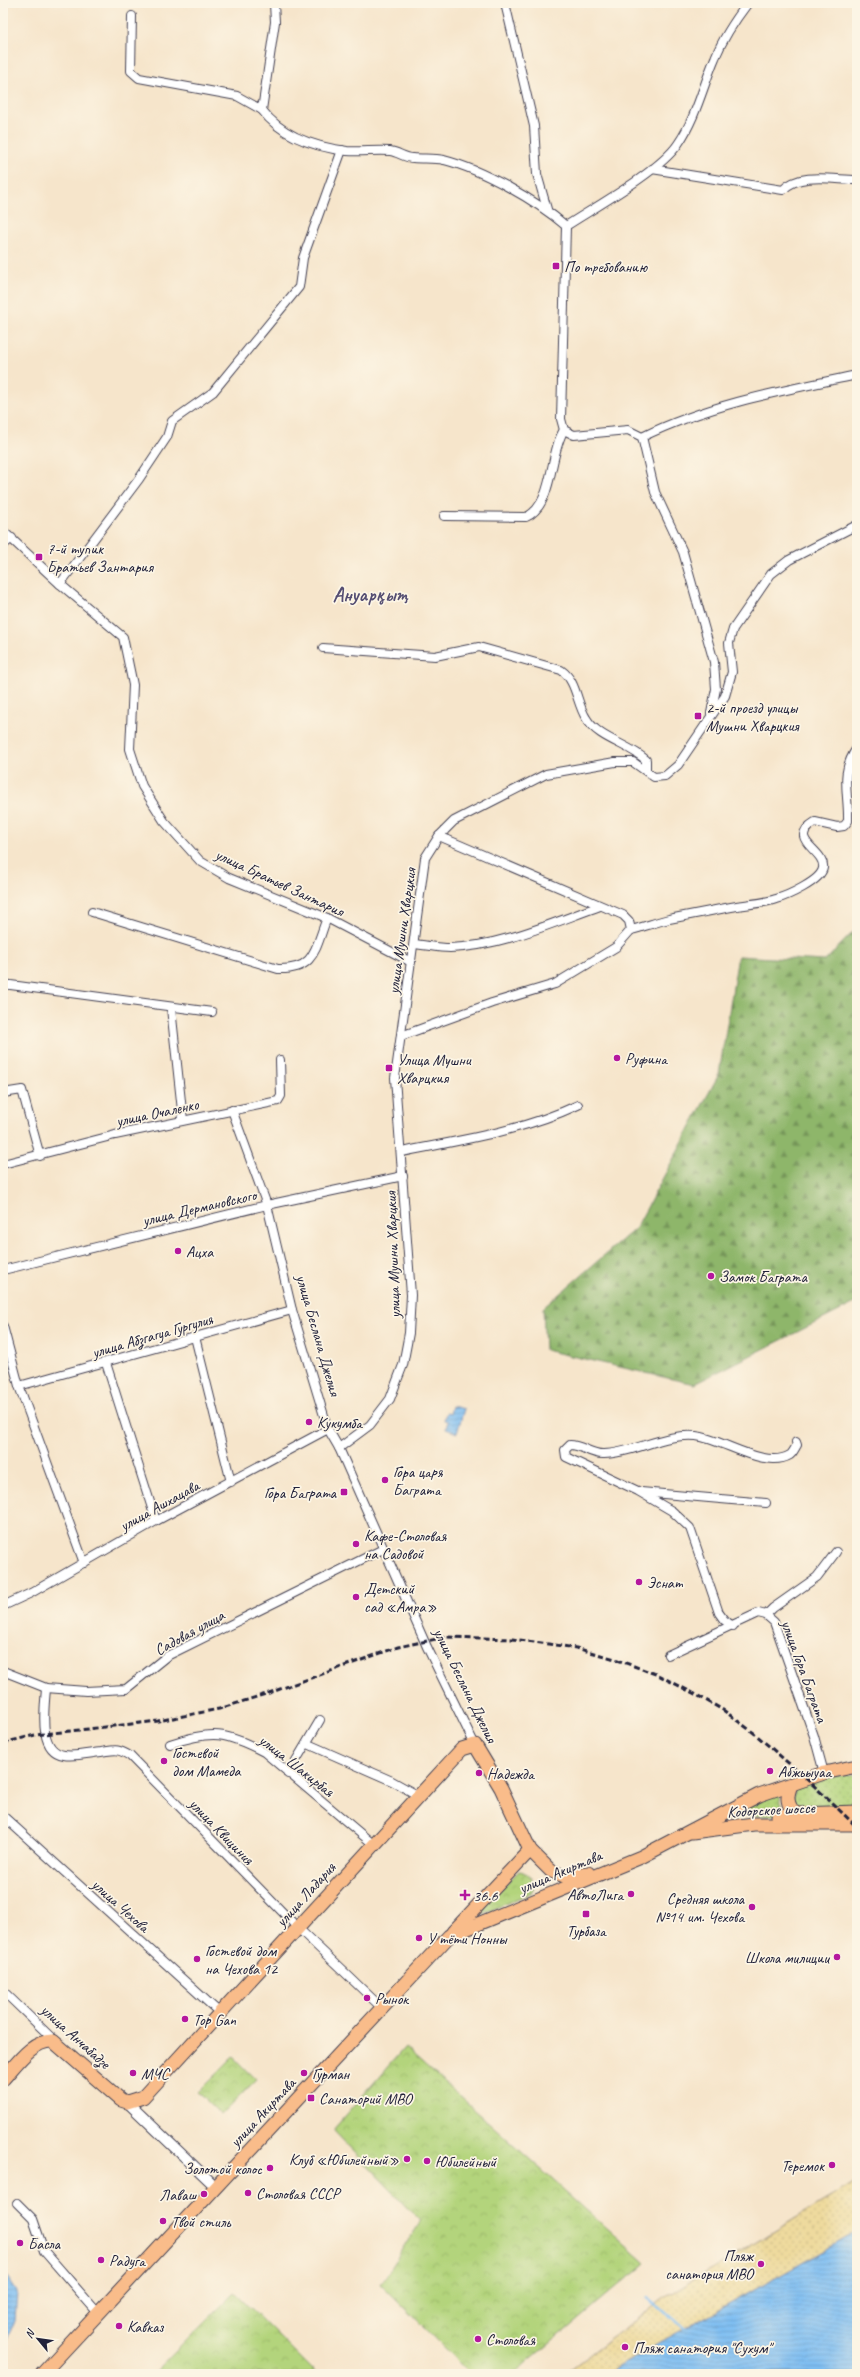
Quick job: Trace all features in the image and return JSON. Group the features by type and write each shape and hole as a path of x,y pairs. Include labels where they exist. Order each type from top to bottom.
{"highway":[{"name":"улица Ладария","path":"127,2102 143,2097 221,2014 373,1844 462,1750 475,1745"},
{"name":"улица Беслана Джелия","path":"475,1745 501,1788 530,1850 551,1871 564,1876 602,1872"},
{"name":"улица Акиртава","path":"42,2374 448,1936 641,1857 686,1834 738,1804 824,1773 855,1766"},
{"path":"791,1785 787,1798 788,1806 795,1814"},
{"path":"744,1825 769,1818 795,1814 857,1812"},
{"name":"Кодорское шоссе","path":"686,1834 744,1825 857,1824"},
{"path":"448,1936 530,1850"},
{"path":"3,2079 34,2047 48,2041 57,2043"},
{"name":"улица Анчабадзе","path":"57,2043 118,2097 127,2102"}],"street":[{"path":"262,110 275,22 274,3"},
{"path":"505,3 534,126 536,174 547,209"},
{"path":"566,226 652,169 678,144 695,109 716,56 736,19 748,3"},
{"path":"132,16 131,71 138,78 237,96 262,110 270,121 287,133 310,143 342,150 392,152 411,158 443,160 497,181 547,209 566,226 561,419 564,430 559,438 552,470 541,504 534,513 526,516 444,516"},
{"path":"60,584 139,479 167,436 172,421 213,392 299,287 303,258 342,150"},
{"path":"652,169 783,190 789,183 800,179 857,180"},
{"path":"642,437 668,424 775,392 857,375"},
{"path":"564,430 574,435 628,430 642,437"},
{"path":"642,437 655,492 683,552 714,662 716,689 710,716"},
{"name":"улица Мушни Хварцкия","path":"339,1448 370,1425 390,1399 403,1365 409,1333 411,1294 402,1152 395,1078 425,858 439,836 454,821 546,774 616,762 632,762 654,776 665,776 678,765 725,696 732,672 729,644 733,629 771,574 789,560 857,525"},
{"name":"улица Братьев Зантария","path":"3,531 60,584 123,637 133,685 130,749 142,786 164,821 200,861 229,878 327,918 411,962"},
{"path":"3,545 12,538"},
{"path":"323,648 435,656 479,648 562,670 570,676 586,719 599,731 637,752 646,760 646,770"},
{"path":"401,1036 492,1003 555,984 616,947 631,930 667,919 774,900 796,892 819,875 823,868 822,862 805,840 804,834 807,827 815,822 838,827 844,826 848,821 845,771 850,757 857,748"},
{"path":"439,836 623,915 629,921 631,930"},
{"path":"414,944 450,948 487,943 520,934 600,906"},
{"path":"92,912 278,969 293,969 303,965 310,958 327,918"},
{"path":"3,984 171,1008 212,1012"},
{"path":"171,1008 183,1120"},
{"name":"улица Очаленко","path":"3,1164 40,1156 115,1135 278,1101 282,1096 280,1060"},
{"path":"3,1093 22,1090 40,1156"},
{"path":"402,1152 497,1132 551,1118 578,1105"},
{"name":"улица Беслана Джелия","path":"232,1110 267,1205 292,1310 328,1429 339,1448 427,1647 475,1745"},
{"name":"улица Дермановского","path":"3,1270 267,1205 403,1176"},
{"name":"улица Абзгагуа Гургулия","path":"19,1386 292,1310"},
{"path":"3,1326 19,1386 84,1563"},
{"path":"195,1337 231,1482"},
{"path":"106,1362 156,1521"},
{"name":"улица Ашхацава","path":"3,1606 31,1593 156,1521 328,1429"},
{"path":"733,1626 724,1620 719,1613 690,1528 672,1512 638,1491 579,1464 566,1456 565,1450 570,1445 578,1445 591,1452 602,1455 618,1453 674,1437 696,1436 721,1442 761,1458 777,1458 790,1454 797,1445 796,1442"},
{"path":"638,1491 766,1503"},
{"name":"Садовая улица","path":"3,1671 46,1688 86,1691 126,1689 167,1656 383,1549"},
{"path":"766,1615 773,1608 817,1577 836,1552"},
{"name":"улица Гора Баграта","path":"668,1654 733,1626 758,1613 766,1615 774,1622 814,1736 824,1773"},
{"name":"улица Квициния","path":"46,1688 44,1718 47,1743 54,1752 65,1755 119,1749 130,1756 297,1928 382,2008"},
{"path":"288,1774 308,1744 320,1720"},
{"name":"улица Шакирбая","path":"170,1744 208,1734 223,1734 245,1742 264,1752 288,1774 373,1844"},
{"path":"308,1744 392,1781 419,1796"},
{"name":"улица Чехова","path":"3,1816 221,2014"},
{"name":"улица Анчабадзе","path":"3,1991 57,2043"},
{"name":"улица Анчабадзе","path":"127,2102 216,2187"},
{"path":"17,2203 33,2219 44,2251 98,2313"}],"green space":[{"path":"857,928 857,1302 694,1384 545,1350 543,1308 636,1228 719,1074 738,956 825,961"},
{"path":"846,1775 857,1776 857,1807 802,1808 794,1803 793,1795 796,1788 824,1777"},
{"path":"779,1792 781,1803 786,1812 772,1815 729,1815"},
{"path":"519,1871 525,1872 531,1879 534,1888 532,1892 469,1920"},
{"path":"405,2047 645,2263 514,2374 471,2374 381,2284 421,2221 333,2130"},
{"path":"233,2057 256,2080 221,2115 198,2092"},
{"path":"235,2292 317,2374 153,2374"}],"sand":[{"name":"Пляж санатория МВО","path":"857,2181 857,2232 606,2374 564,2374 666,2297"}],"water":[{"path":"452,1406 464,1409 457,1433 446,1429 448,1421 444,1420 446,1413 450,1414"},
{"path":"857,2232 857,2374 606,2374"},
{"path":"3,2271 17,2292 15,2320 3,2349"}],"waterway":[{"path":"649,2298 684,2329"}],"railway":[{"path":"3,1743 35,1735 158,1721 219,1709 269,1693 398,1647 446,1637 513,1639 576,1648 615,1659 658,1675 695,1694 723,1710 754,1733 810,1782 857,1827"}],"place":[{"name":"По требованию","path":"556,266"},
{"name":"7-й тупик Братьев Зантария","path":"39,557"},
{"name":"2-й проезд улицы Мушни Хварцкия","path":"698,716"},
{"name":"Руфина","path":"617,1058"},
{"name":"Улица Мушни Хварцкия","path":"389,1068"},
{"name":"Ацха","path":"178,1251"},
{"name":"Замок Баграта","path":"711,1276"},
{"name":"Кукумба","path":"309,1422"},
{"name":"Гора царя Баграта","path":"385,1480"},
{"name":"Гора Баграта","path":"344,1492"},
{"name":"Кафе-Столовая на Садовой","path":"356,1544"},
{"name":"Эснат","path":"639,1582"},
{"name":"Детский сад «Амра»","path":"356,1597"},
{"name":"Гостевой дом Мамеда","path":"164,1761"},
{"name":"Абжьыуаа","path":"770,1771"},
{"name":"Надежда","path":"479,1773"},
{"name":"АвтоЛига","path":"631,1894"},
{"name":"36.6","path":"465,1895"},
{"name":"Средняя школа №14 им. Чехова","path":"752,1907"},
{"name":"Турбаза","path":"586,1914"},
{"name":"У тёти Нонны","path":"419,1938"},
{"name":"Школа милиции","path":"837,1957"},
{"name":"Гостевой дом на Чехова 12","path":"197,1959"},
{"name":"Рынок","path":"367,1998"},
{"name":"Top Gan","path":"185,2019"},
{"name":"МЧС","path":"133,2073"},
{"name":"Гурман","path":"304,2073"},
{"name":"Санаторий МВО","path":"311,2098"},
{"name":"Клуб «Юбилейный»","path":"407,2159"},
{"name":"Юбилейный","path":"427,2161"},
{"name":"Теремок","path":"832,2165"},
{"name":"Золотой колос","path":"270,2168"},
{"name":"Столовая СССР","path":"248,2193"},
{"name":"Лаваш","path":"204,2194"},
{"name":"Твой стиль","path":"163,2221"},
{"name":"Басла","path":"20,2243"},
{"name":"Радуга","path":"101,2260"},
{"name":"Пляж санатория МВО","path":"761,2264"},
{"name":"Кавказ","path":"119,2326"},
{"name":"Столовая","path":"478,2339"},
{"name":"Пляж санатория \"Сухум\"","path":"625,2347"}],"district":[{"name":"Ануарқыҭ","path":"370,594"}]}
